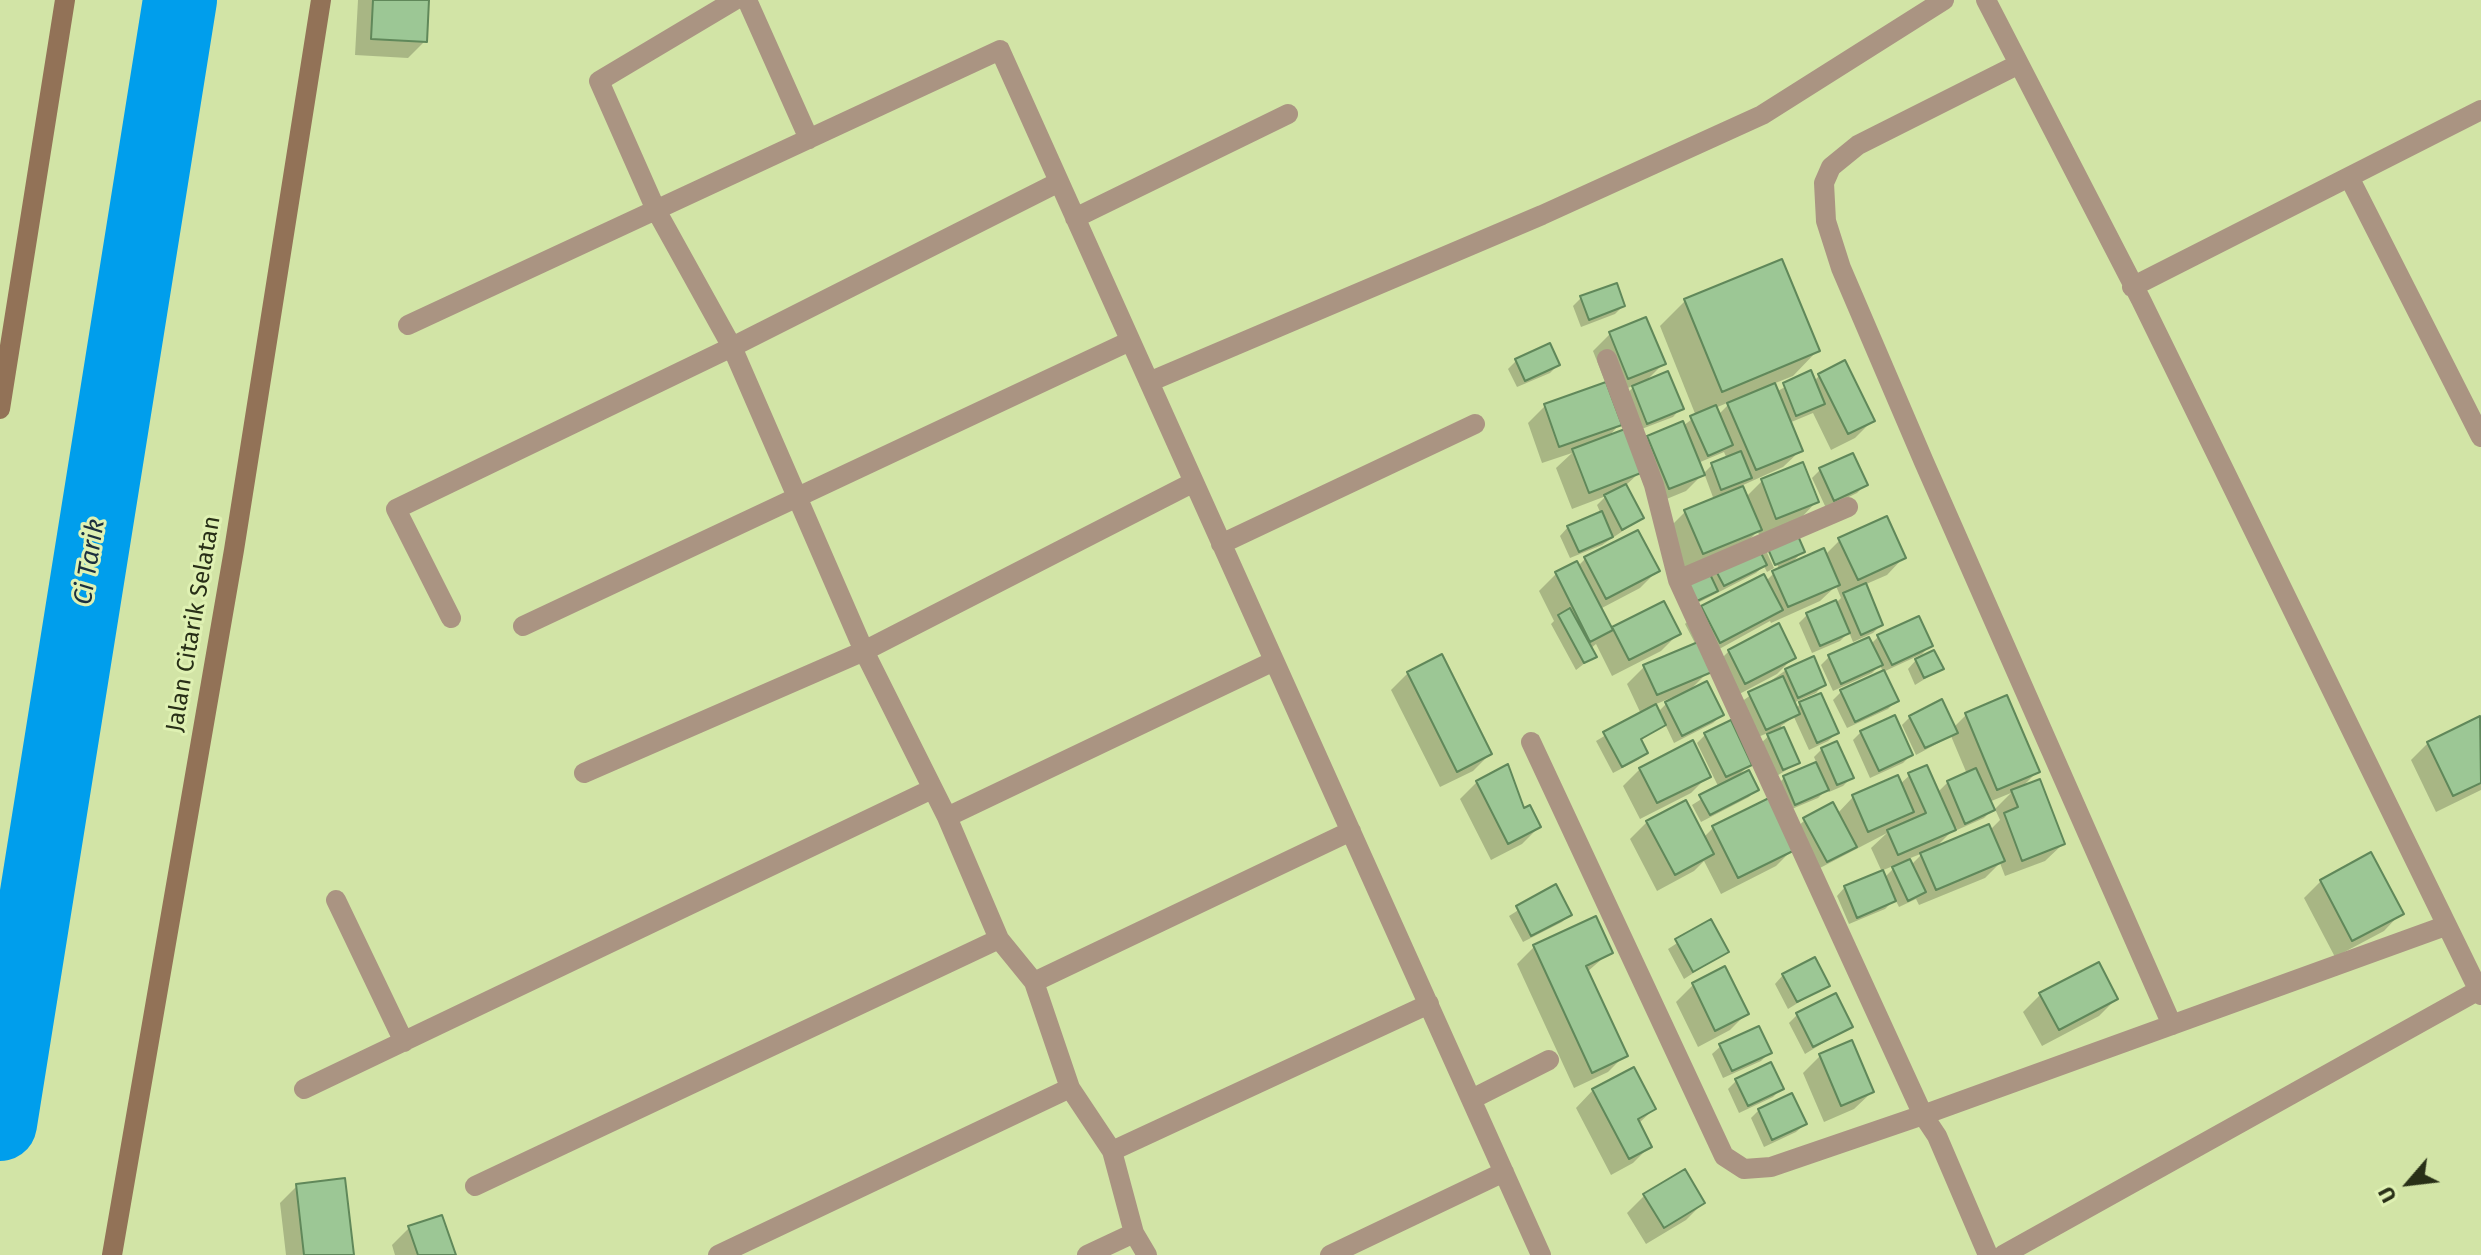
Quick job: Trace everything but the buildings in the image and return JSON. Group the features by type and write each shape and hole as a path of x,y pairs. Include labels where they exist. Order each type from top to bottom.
{"street":[{"path":"0,409 65,0"},
{"name":"Jalan Citarik Selatan","path":"112,1255 234,550 321,0"},
{"path":"735,0 599,81 656,210 732,347 864,651 947,817 999,939 1034,982 1070,1088 1112,1151 1134,1233 1147,1255"},
{"path":"747,0 809,139"},
{"path":"1149,382 1542,215 1762,115 1944,0"},
{"path":"1986,0 2132,287 2480,993 2003,1255"},
{"path":"408,325 1000,50 1541,1255"},
{"path":"2019,64 1858,145 1831,167 1824,183 1826,221 1841,268 1924,462 2172,1025"},
{"path":"2132,287 2481,110"},
{"path":"1075,218 1288,114"},
{"path":"2350,179 2481,437"},
{"path":"451,618 396,509 732,347 1059,182"},
{"path":"523,626 1130,341"},
{"path":"1607,359 1654,485 1678,580 1923,1115 1937,1136 1988,1255"},
{"path":"1221,544 1475,424"},
{"path":"584,773 864,651 1194,482"},
{"path":"1678,580 1848,507"},
{"path":"947,817 1274,661"},
{"path":"1531,742 1724,1156 1744,1169 1771,1167 1923,1115 2445,926"},
{"path":"304,1089 932,789"},
{"path":"1034,982 1351,831"},
{"path":"336,900 404,1042"},
{"path":"475,1186 999,939"},
{"path":"1112,1151 1429,1004"},
{"path":"1472,1099 1549,1060"},
{"path":"718,1255 1070,1088"},
{"path":"1330,1255 1504,1172"},
{"path":"1087,1255 1134,1233"}],"waterway":[{"name":"Ci Tarik","path":"0,1124 180,0"}]}
